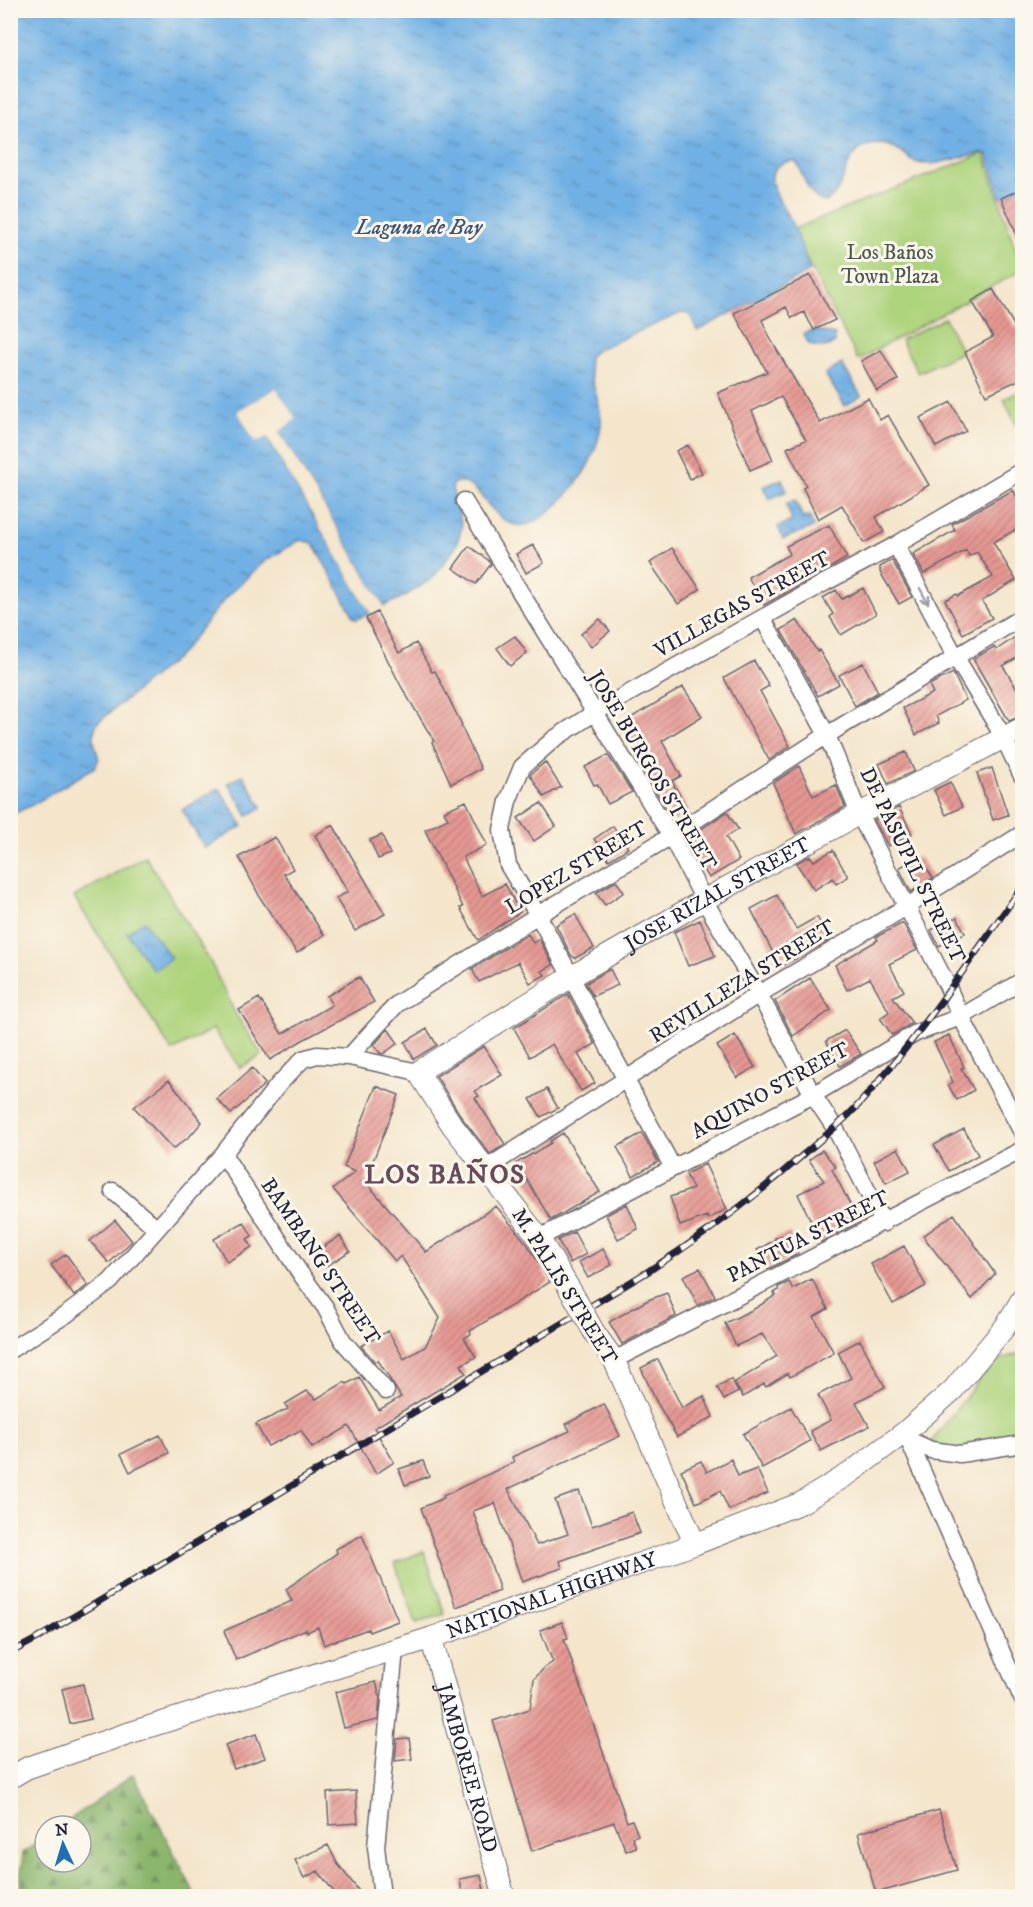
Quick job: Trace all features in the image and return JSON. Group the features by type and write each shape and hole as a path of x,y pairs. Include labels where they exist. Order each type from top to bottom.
{"main road":[{"name":"JOSE RIZAL STREET","path":"418,1072 571,977 704,900 1003,736 1023,728"},
{"name":"M. PALIS STREET","path":"418,1072 453,1125 539,1238 594,1332 614,1360 695,1544"},
{"name":"NATIONAL HIGHWAY","path":"10,1778 27,1768 79,1749 209,1706 431,1638 695,1544 801,1503 907,1436 952,1391 1005,1327 1023,1299"},
{"name":"JAMBOREE ROAD","path":"431,1638 504,1896"}],"street":[{"name":"VILLEGAS STREET","path":"673,1168 538,915 508,865 502,830 508,801 522,767 554,739 594,713 1023,471"},
{"name":"JOSE BURGOS STREET","path":"464,501 671,836 704,900 759,994 813,1095 835,1128 884,1222"},
{"path":"896,544 1023,776"},
{"name":"LOPEZ STREET","path":"349,1057 397,1004 538,915 671,836 827,735 1023,616"},
{"name":"DE PASUPIL STREET","path":"763,619 827,735 860,814 961,1017 1023,1132"},
{"name":"REVILLEZA STREET","path":"487,1168 759,994 1023,834"},
{"name":"AQUINO STREET","path":"539,1238 813,1095 916,1033 961,1017 1023,981"},
{"path":"10,1350 67,1314 110,1282 303,1059 317,1055 349,1057 418,1072"},
{"name":"PANTUA STREET","path":"614,1360 1023,1150"},
{"name":"BAMBANG STREET","path":"223,1154 300,1273 325,1307 344,1341 386,1391"},
{"path":"113,1191 156,1228"},
{"path":"907,1436 931,1450 960,1454 1023,1444"},
{"path":"907,1436 1023,1698"},
{"path":"382,1896 377,1837 395,1649"}],"green space":[{"name":"Los Baños Town Plaza","path":"984,153 1022,270 858,360 800,246 794,229"},
{"path":"945,318 962,352 918,373 901,340"},
{"path":"1022,390 1022,438 1004,399"},
{"path":"145,856 210,961 235,1013 262,1055 240,1068 213,1029 172,1051 74,897"},
{"path":"1022,1352 1022,1451 922,1454 993,1362"},
{"path":"424,1551 445,1614 416,1623 395,1563"},
{"path":"133,1774 196,1896 19,1896 23,1853 33,1846 33,1874 93,1874 93,1814 78,1814"}],"water":[{"name":"Laguna de Bay","path":"11,11 1022,11 1022,193 1020,189 1001,198 987,154 984,153 923,164 913,161 890,146 878,144 867,146 852,158 837,191 825,202 819,200 811,192 797,162 785,162 778,166 773,172 772,182 794,228 810,271 697,331 690,314 681,313 596,350 589,357 588,362 601,417 600,432 592,457 574,486 549,513 529,524 513,524 500,517 467,484 455,482 452,487 462,526 456,547 433,578 384,606 279,431 295,419 276,388 237,411 255,441 266,436 370,613 357,619 354,617 313,543 300,540 265,561 227,596 180,655 97,723 94,737 99,759 95,767 34,804 11,815"},
{"path":"816,330 835,335 835,343 822,347 808,343 804,334"},
{"path":"842,364 861,396 845,406 825,374"},
{"path":"782,479 787,491 769,499 763,487"},
{"path":"795,500 803,518 809,516 814,527 783,539 778,527 792,521 786,504"},
{"path":"243,775 262,807 248,816 228,783"},
{"path":"219,788 243,826 205,848 182,810"},
{"path":"144,921 171,958 153,970 127,933"}],"pier":[{"path":"276,388 296,419 279,432 384,606 381,607 276,432 292,418 275,392 241,412 256,438 269,435 372,611 370,613 267,437 255,442 237,411"}],"building":[{"path":"1023,188 1023,249 1001,198"},
{"path":"810,275 835,320 814,330 804,312 792,318 786,307 762,320 771,340 820,423 868,398 880,420 888,415 929,485 876,517 884,532 864,543 842,505 818,519 803,488 806,486 787,448 806,440 781,397 752,411 773,460 750,470 718,393 767,372 734,313"},
{"path":"993,289 1015,327 1023,323 1023,378 986,395 965,352 993,337 972,301"},
{"path":"881,350 898,380 877,391 861,361"},
{"path":"951,402 966,431 936,447 920,418"},
{"path":"688,445 702,473 690,479 676,451"},
{"path":"1013,490 1023,507 1023,526 993,542 1016,580 982,601 992,618 963,634 945,600 957,594 958,596 993,577 977,552 969,556 966,550 924,574 913,554 955,530 952,524"},
{"path":"829,525 847,558 764,605 748,577 790,554 786,546"},
{"path":"533,545 544,563 526,573 516,554"},
{"path":"469,546 491,564 476,584 453,568"},
{"path":"672,548 700,589 678,604 650,563"},
{"path":"892,560 912,597 899,604 880,572 880,567"},
{"path":"863,588 876,614 841,635 830,617 833,614 823,598 836,590 842,599"},
{"path":"377,612 399,653 416,643 432,672 435,671 481,769 451,784 432,742 434,741 402,688 366,618"},
{"path":"600,619 610,631 591,647 581,634"},
{"path":"797,620 817,651 819,650 839,684 818,696 781,630"},
{"path":"1023,632 1023,654 1003,666 1023,699 1023,715 1009,721 973,659 994,647 996,650"},
{"path":"515,636 527,653 510,666 497,648"},
{"path":"754,661 769,686 760,691 790,746 769,760 724,678"},
{"path":"863,663 878,692 855,706 839,675"},
{"path":"953,673 966,700 936,716 939,723 916,735 903,708 933,693 929,685"},
{"path":"683,687 702,716 662,741 681,776 672,781 689,812 674,821 643,770 648,768 622,723"},
{"path":"906,752 914,771 888,784 879,764"},
{"path":"608,755 632,792 608,804 597,784 594,785 585,767"},
{"path":"545,762 561,787 544,797 530,775"},
{"path":"799,766 813,796 836,785 845,807 796,834 773,783"},
{"path":"992,768 1008,815 993,820 977,773"},
{"path":"950,782 962,807 946,815 934,790"},
{"path":"466,801 487,845 463,857 482,896 505,884 520,912 478,940 460,908 463,907 425,830 448,819 444,811"},
{"path":"541,803 556,826 534,841 518,818"},
{"path":"899,807 912,834 888,846 874,820"},
{"path":"727,812 738,829 726,837 739,860 709,878 696,856 694,858 685,840"},
{"path":"333,825 385,914 355,931 336,898 348,892 315,835"},
{"path":"613,826 628,848 609,860 594,839"},
{"path":"382,835 390,854 378,859 370,840"},
{"path":"275,837 293,869 284,874 324,935 297,953 261,899 239,857"},
{"path":"833,850 848,877 836,884 833,878 814,890 796,863 810,856 814,861"},
{"path":"919,856 933,878 911,892 899,868"},
{"path":"616,881 624,892 605,905 596,893"},
{"path":"777,895 796,929 817,917 830,940 780,967 751,909"},
{"path":"575,914 594,948 575,958 571,955 556,925"},
{"path":"957,917 965,933 939,946 931,930"},
{"path":"700,920 715,956 688,966 674,932"},
{"path":"903,923 917,950 889,964 904,991 893,997 912,1023 892,1035 880,1018 889,1012 870,978 847,990 835,965 878,940 876,937"},
{"path":"528,934 533,943 539,939 553,965 542,971 545,975 530,983 518,962 479,982 472,969"},
{"path":"610,969 618,985 593,996 586,983"},
{"path":"359,977 374,1002 270,1060 239,1010 259,998 282,1034 332,1005 327,996"},
{"path":"810,978 831,1010 793,1036 775,1001"},
{"path":"568,994 595,1044 578,1054 595,1083 581,1091 552,1044 530,1057 514,1028"},
{"path":"388,1029 398,1043 383,1054 374,1045"},
{"path":"427,1029 437,1045 414,1059 405,1042"},
{"path":"845,1030 861,1054 840,1066 826,1041"},
{"path":"735,1035 755,1067 737,1078 717,1046"},
{"path":"949,1035 964,1067 961,1068 974,1090 957,1100 948,1085 953,1082 934,1042"},
{"path":"484,1046 502,1075 475,1091 479,1096 475,1098 505,1144 490,1154 462,1118 436,1076"},
{"path":"252,1068 265,1084 231,1114 217,1099"},
{"path":"169,1080 202,1122 190,1136 173,1149 134,1107"},
{"path":"376,1086 399,1095 365,1181 426,1252 496,1206 528,1245 550,1282 470,1331 471,1334 464,1338 476,1357 461,1365 466,1373 374,1428 394,1462 376,1474 349,1426 312,1448 301,1430 268,1446 256,1424 288,1409 285,1404 307,1391 316,1399 345,1382 347,1384 359,1377 379,1410 401,1397 378,1360 375,1362 361,1346 388,1331 404,1359 425,1347 440,1318 401,1256 395,1261 333,1189 355,1172 344,1167"},
{"path":"547,1089 558,1108 541,1117 530,1099"},
{"path":"964,1129 978,1155 949,1171 934,1145"},
{"path":"563,1133 600,1192 551,1220 515,1164 551,1143 550,1141"},
{"path":"642,1133 658,1162 633,1176 617,1147"},
{"path":"898,1148 910,1171 886,1183 874,1161"},
{"path":"822,1150 836,1167 832,1169 859,1222 821,1242 798,1194 824,1181 809,1160"},
{"path":"705,1164 727,1209 708,1219 707,1216 680,1226 670,1197 693,1189 686,1174"},
{"path":"627,1204 638,1229 618,1239 606,1215"},
{"path":"954,1214 995,1274 972,1299 923,1236"},
{"path":"115,1220 132,1241 109,1263 90,1241"},
{"path":"244,1222 252,1236 247,1239 252,1247 227,1262 214,1239"},
{"path":"574,1232 586,1254 570,1263 558,1240"},
{"path":"791,1233 798,1254 768,1269 757,1250 775,1238"},
{"path":"340,1236 350,1251 324,1268 314,1253"},
{"path":"904,1246 926,1286 893,1304 871,1264"},
{"path":"603,1249 612,1265 588,1278 579,1262"},
{"path":"66,1254 88,1285 74,1296 51,1265"},
{"path":"700,1268 715,1296 698,1305 683,1276"},
{"path":"812,1279 828,1309 814,1317 834,1353 790,1377 788,1373 766,1387 764,1384 743,1397 734,1383 777,1356 762,1334 736,1346 725,1323 776,1295 774,1293 779,1290 778,1287 789,1282 793,1289"},
{"path":"667,1293 676,1316 622,1344 609,1322 648,1300"},
{"path":"860,1340 885,1387 856,1402 869,1426 821,1451 810,1431 831,1420 818,1395 851,1378 838,1352"},
{"path":"658,1359 682,1408 704,1396 713,1417 677,1437 656,1401 641,1368"},
{"path":"731,1379 738,1392 724,1400 717,1387"},
{"path":"604,1404 620,1436 508,1489 537,1545 568,1534 555,1500 579,1491 592,1526 632,1512 640,1533 560,1561 562,1568 522,1582 495,1503 473,1511 500,1591 456,1607 421,1508 514,1462 512,1457 570,1431 566,1424"},
{"path":"791,1407 810,1441 762,1468 743,1434"},
{"path":"160,1435 169,1453 130,1472 121,1454"},
{"path":"731,1459 738,1476 757,1469 768,1493 729,1510 720,1491 696,1503 681,1470 701,1461 707,1472"},
{"path":"423,1461 429,1476 405,1485 399,1469"},
{"path":"362,1535 398,1621 324,1645 318,1627 307,1632 306,1629 236,1660 224,1631 292,1601 286,1589 337,1553 336,1549"},
{"path":"562,1622 568,1638 564,1639 627,1822 632,1820 638,1835 632,1837 636,1847 626,1851 614,1822 532,1851 493,1721 530,1709 534,1679 553,1662 540,1630"},
{"path":"376,1682 380,1697 378,1720 344,1728 335,1692"},
{"path":"83,1684 91,1719 70,1724 62,1689"},
{"path":"256,1734 265,1758 234,1769 225,1745"},
{"path":"409,1738 412,1759 395,1761 397,1739"},
{"path":"356,1791 358,1823 329,1825 327,1793"},
{"path":"939,1810 957,1870 876,1893 858,1833"},
{"path":"328,1845 337,1863 363,1896 337,1896 318,1871 304,1878 295,1860"},
{"path":"481,1875 484,1890 462,1894 460,1879"}],"railway":[{"path":"10,1653 644,1274 727,1217 837,1126 860,1103 928,1019 1022,887"}],"district":[{"name":"LOS BAÑOS","path":"445,1174"}]}
